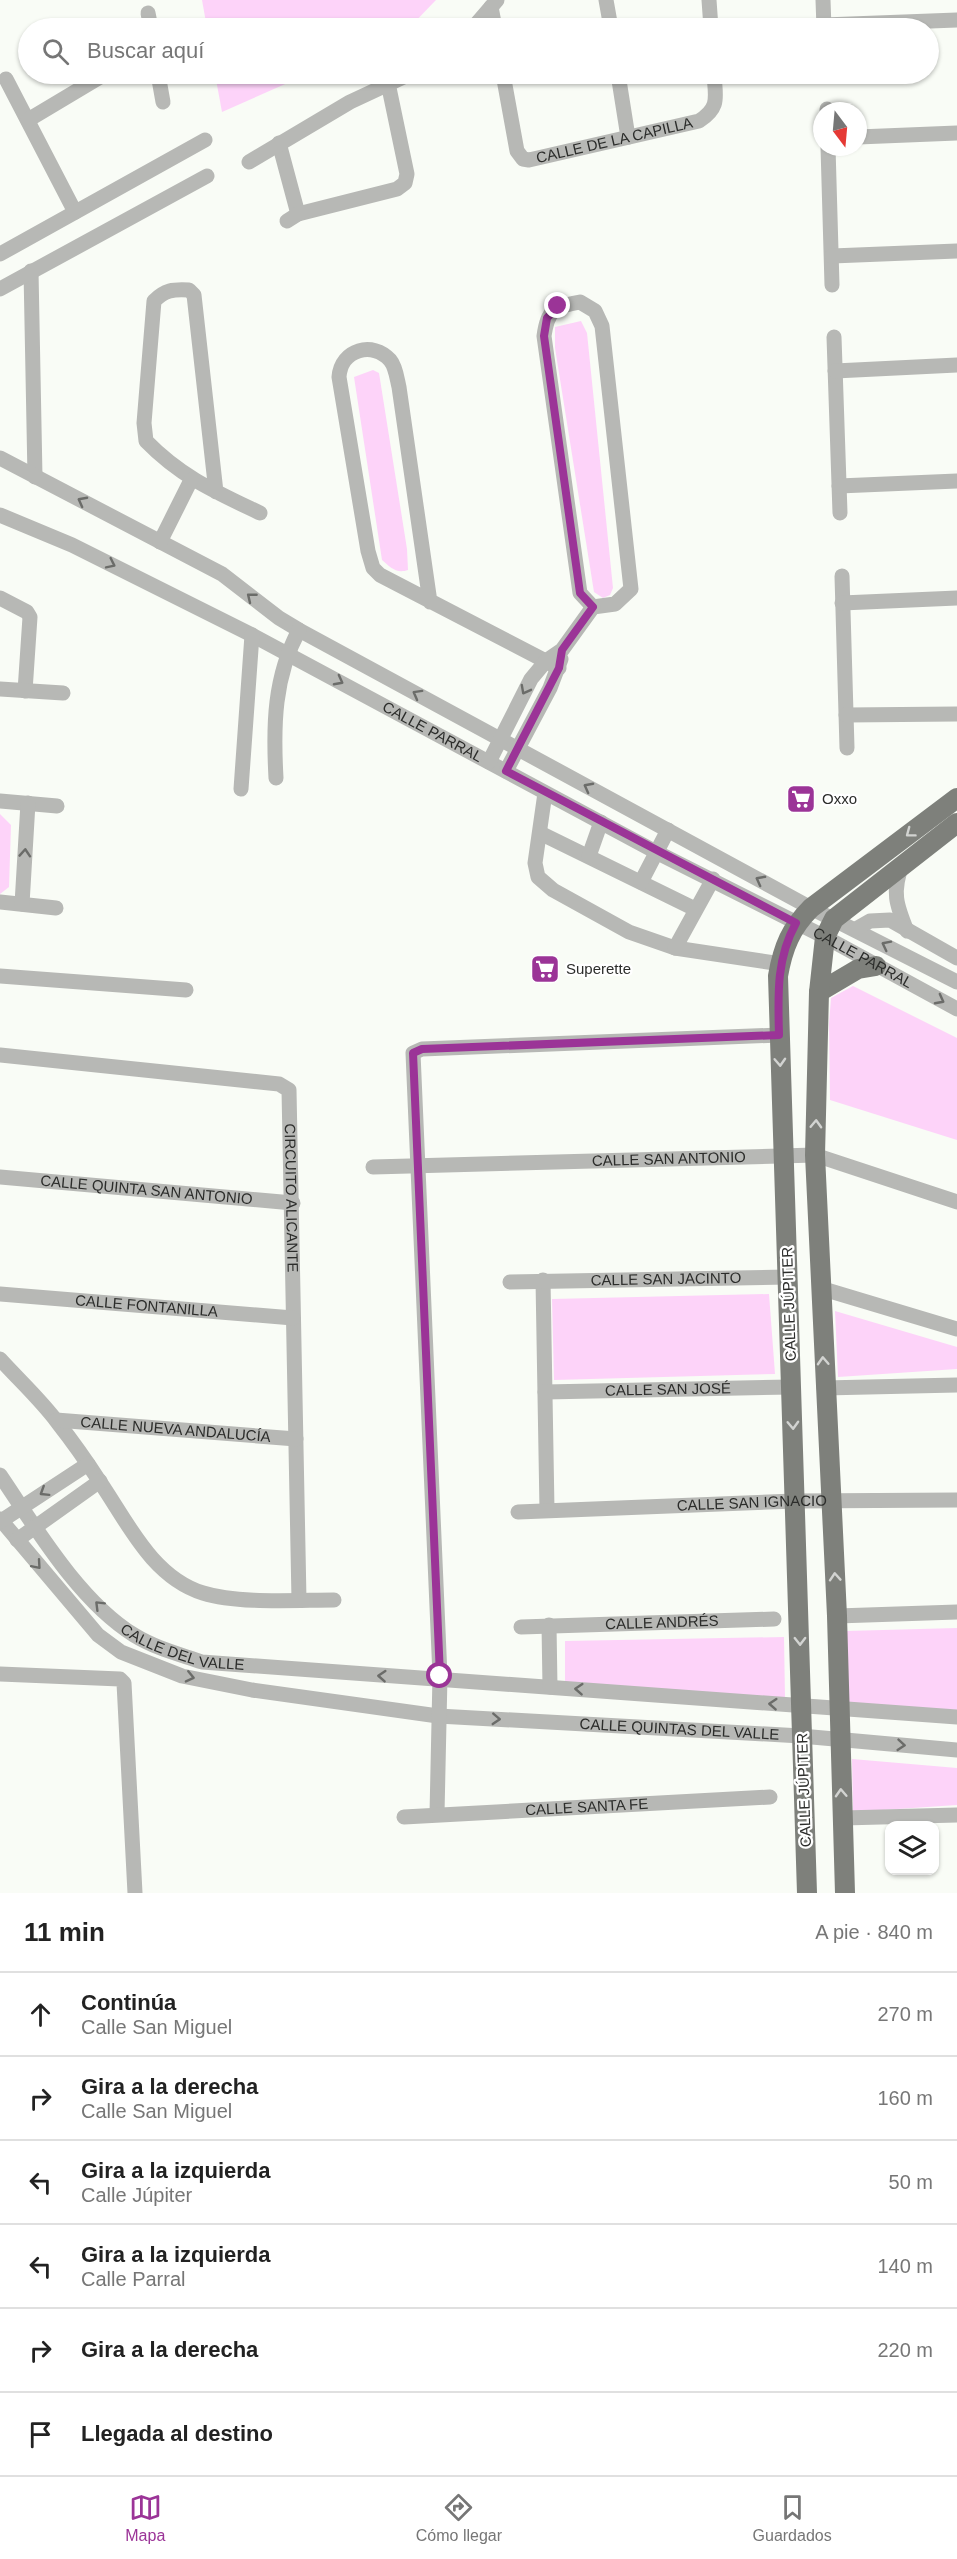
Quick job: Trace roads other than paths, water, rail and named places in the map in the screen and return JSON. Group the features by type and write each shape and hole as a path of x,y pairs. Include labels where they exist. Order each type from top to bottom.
{"main road":[{"name":"CALLE JÚPITER","path":"807,1893 779,1035 780,964 783,951 796,923 811,908 957,798"},
{"name":"CALLE JÚPITER","path":"845,1893 837,1616 824,1388 815,1155 819,992 825,937 834,918 903,862 957,823"},
{"path":"819,992 858,969 876,966"}],"street":[{"path":"606,0 609,18"},
{"path":"709,0 710,18"},
{"path":"823,0 824,18"},
{"path":"482,18 494,4"},
{"path":"939,21 957,20"},
{"path":"6,79 75,212"},
{"path":"28,120 88,84"},
{"path":"160,84 163,102"},
{"path":"249,162 386,84"},
{"path":"279,143 293,218 398,189 405,183 407,174 388,84"},
{"name":"CALLE DE LA CAPILLA","path":"505,84 517,151 523,159 539,158 699,121 713,111 716,105 715,84"},
{"path":"620,84 628,137"},
{"path":"867,137 957,133"},
{"path":"0,254 206,140"},
{"path":"828,156 832,285"},
{"path":"0,289 207,176"},
{"path":"832,256 957,251"},
{"path":"31,271 35,477"},
{"path":"216,492 194,295 189,290 173,289 162,293 154,301 144,423 146,441 191,480 216,492 260,513"},
{"path":"506,771 553,664 562,650 593,607 615,604 631,589 602,326 595,311 580,302 558,306 547,318 544,336 580,593 593,607"},
{"path":"834,338 840,513"},
{"path":"430,602 399,387 392,362 382,352 361,350 347,355 342,362 339,376 370,559 380,575 430,602 553,664"},
{"path":"835,370 957,365"},
{"name":"CALLE PARRAL","path":"0,458 222,574 279,618 299,630 811,908 957,982"},
{"path":"160,542 191,480"},
{"path":"839,486 957,481"},
{"name":"CALLE PARRAL","path":"0,515 72,545 287,653 656,852 825,937 957,1010"},
{"path":"842,576 847,748"},
{"path":"0,598 27,612 30,617 25,691"},
{"path":"842,603 957,598"},
{"path":"276,778 274,710 287,653 299,630"},
{"path":"241,789 252,635"},
{"path":"489,762 531,679 553,664"},
{"path":"0,689 63,693"},
{"path":"846,715 957,714"},
{"path":"545,793 535,862 538,877 553,890 629,932 675,948 780,964"},
{"path":"0,801 57,806"},
{"path":"22,904 28,803"},
{"path":"589,856 601,822"},
{"path":"641,882 668,830"},
{"path":"540,833 695,909"},
{"path":"903,862 895,884 896,898 907,931"},
{"path":"675,948 713,879"},
{"path":"0,902 56,908"},
{"path":"856,929 870,921 883,919 957,958"},
{"path":"0,976 186,990"},
{"path":"437,1814 440,1681 413,1053 418,1050 779,1035"},
{"name":"CIRCUITO ALICANTE","path":"0,1055 285,1086 290,1097 293,1203 299,1600"},
{"name":"CALLE SAN ANTONIO","path":"373,1167 815,1155 957,1202"},
{"name":"CALLE QUINTA SAN ANTONIO","path":"0,1177 293,1203"},
{"name":"CALLE SAN JACINTO","path":"510,1282 788,1277"},
{"path":"543,1280 547,1510"},
{"path":"820,1288 957,1329"},
{"name":"CALLE FONTANILLA","path":"0,1294 293,1318"},
{"path":"0,1359 56,1420 100,1481 137,1541 154,1560 189,1588 229,1598 334,1600"},
{"path":"824,1388 957,1385"},
{"name":"CALLE SAN JOSÉ","path":"545,1392 792,1387"},
{"name":"CALLE NUEVA ANDALUCÍA","path":"56,1420 296,1439"},
{"path":"1,1520 88,1464"},
{"name":"CALLE DEL VALLE","path":"0,1475 35,1527 83,1589 112,1619 134,1635 162,1649 202,1662 440,1681"},
{"path":"17,1540 100,1481"},
{"name":"CALLE SAN IGNACIO","path":"518,1512 830,1500 957,1500"},
{"name":"CALLE DEL VALLE","path":"1,1520 99,1635 121,1652 152,1666 182,1676 252,1690 438,1716"},
{"path":"837,1616 957,1612"},
{"name":"CALLE ANDRÉS","path":"521,1627 774,1619"},
{"path":"549,1625 550,1687"},
{"path":"0,1674 120,1679 124,1683 135,1893"},
{"name":"CALLE QUINTAS DEL VALLE","path":"440,1681 957,1717"},
{"name":"CALLE QUINTAS DEL VALLE","path":"438,1716 801,1736 957,1750"},
{"name":"CALLE SANTA FE","path":"404,1817 770,1797"},
{"path":"843,1818 957,1815"}],"place":[{"name":"Oxxo","path":"801,799"},
{"name":"Superette","path":"545,969"}]}
